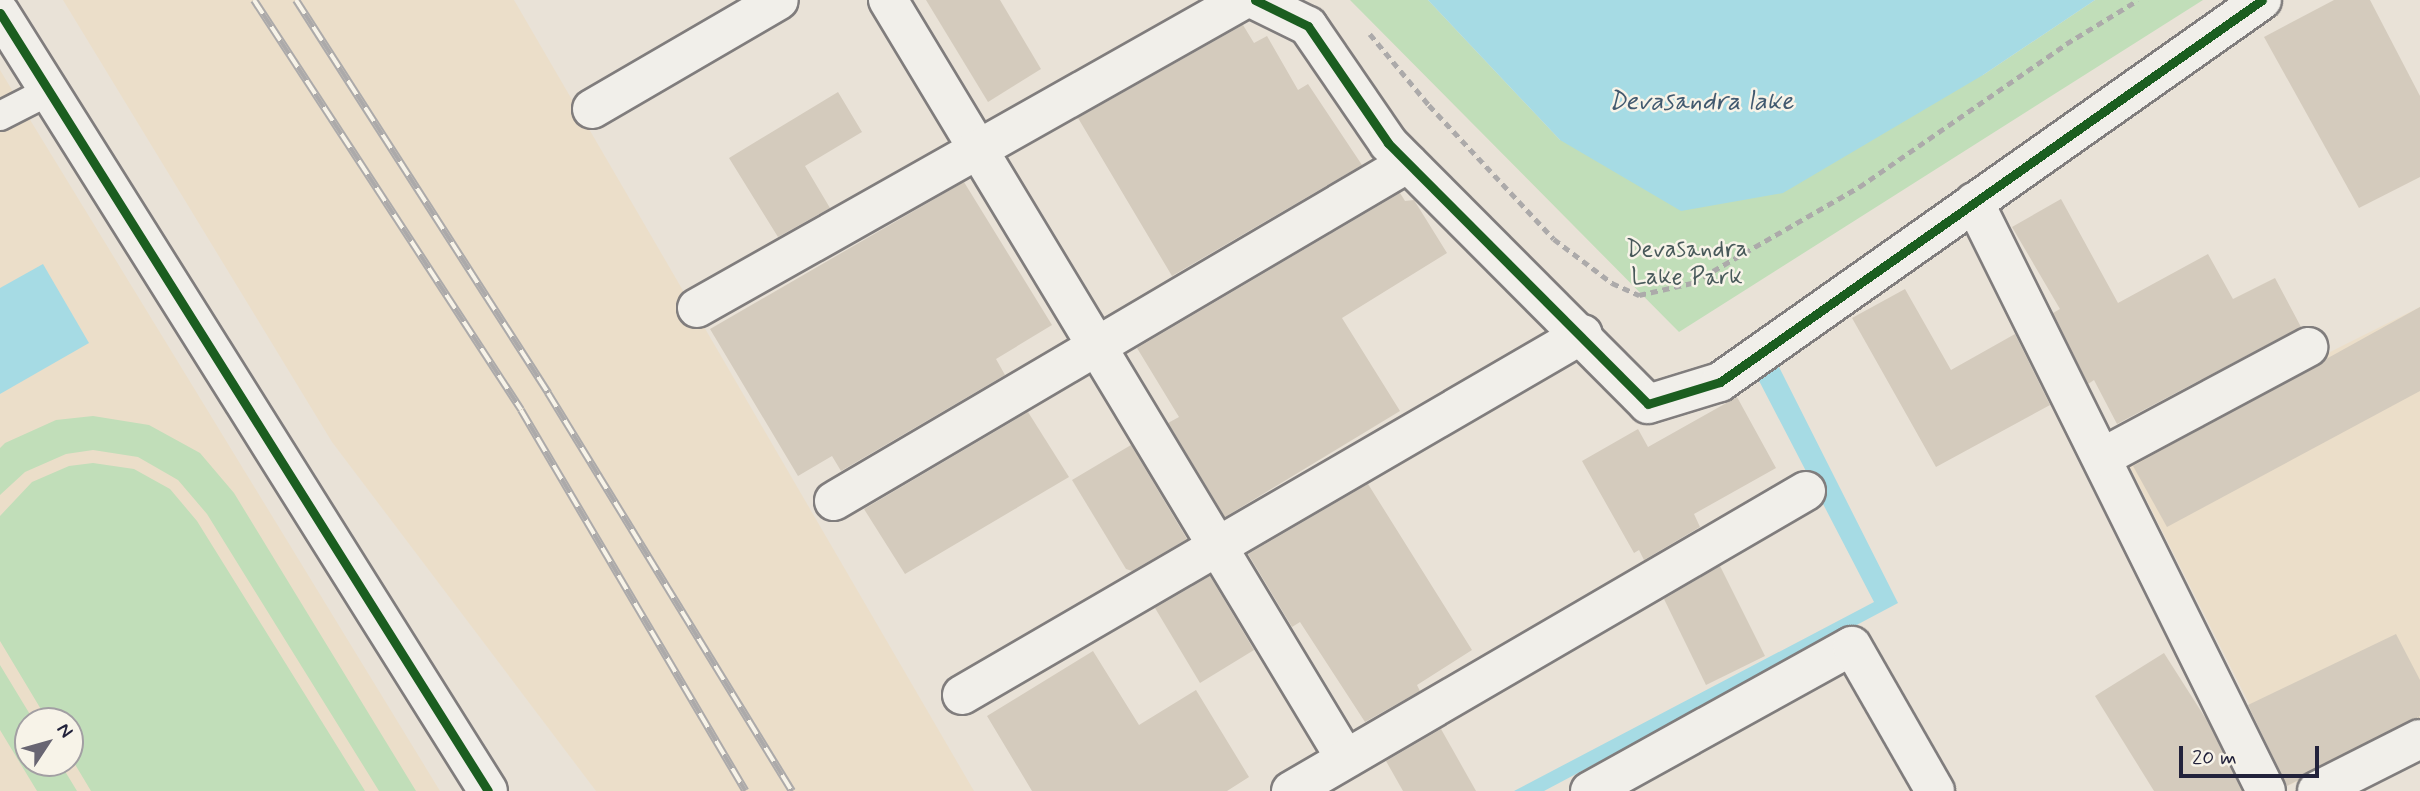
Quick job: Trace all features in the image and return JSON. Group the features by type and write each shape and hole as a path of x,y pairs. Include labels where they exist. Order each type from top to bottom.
{"street":[{"path":"592,109 779,0"},
{"path":"888,0 1345,758"},
{"path":"697,308 1243,0"},
{"path":"1255,0 1308,26 1388,143 1583,334 1648,404 1720,382 2262,0"},
{"path":"0,13 488,791"},
{"path":"834,501 1408,163"},
{"path":"1974,202 2103,457 2266,791"},
{"path":"962,695 1583,334"},
{"path":"2103,457 2308,347"},
{"path":"1291,791 1806,491"},
{"path":"1590,791 1852,646 1935,791"},
{"path":"2317,791 2420,739"}],"lane":[{"path":"0,116 49,91"}],"path":[{"path":"1368,32 1429,106 1554,239 1612,283 1639,295 1692,283 1848,194 2066,44 2138,0"}],"shaded area":[{"path":"63,0 514,0 974,791 596,791 332,442"},
{"path":"0,70 440,791 0,791"},
{"path":"2420,307 2420,720 2290,785 2124,455"}],"green space":[{"name":"Devasandra Lake Park","path":"1350,0 1428,0 1560,140 1983,75 2095,0 2203,0 1679,332"},
{"path":"93,416 149,425 200,453 234,493 416,791 379,791 207,514 178,480 138,457 93,450 66,454 25,472 0,495 0,448 5,443 56,420"},
{"path":"93,463 134,469 170,489 197,521 365,791 91,791 83,777 84,707 40,707 0,641 0,516 32,482 69,466"},
{"path":"0,665 26,707 14,707 14,753 0,730"},
{"path":"29,777 68,777 77,791 37,791"}],"water":[{"name":"Devasandra lake","path":"1428,0 2095,0 1983,75 1783,193 1681,211 1560,140"},
{"path":"43,264 89,343 0,394 0,288"},
{"path":"1778,365 1898,603 1544,791 1514,791 1874,602 1756,375"}],"building":[{"path":"926,0 1000,0 1041,69 988,102"},
{"path":"2334,0 2370,0 2420,96 2420,177 2359,208 2264,37"},
{"path":"1243,25 1254,43 1267,36 1298,90 1308,84 1362,165 1172,276 1078,118"},
{"path":"838,92 862,132 805,166 830,208 778,237 729,158"},
{"path":"964,182 1052,325 996,359 1005,375 841,471 832,456 798,476 710,329"},
{"path":"1400,193 1405,201 1414,200 1447,253 1342,318 1400,411 1225,517 1168,423 1179,417 1137,348"},
{"path":"2061,199 2118,303 2208,254 2233,299 2275,278 2301,327 2117,424 2094,380 2088,384 2053,313 2060,309 2012,227"},
{"path":"1905,289 1951,370 2015,334 2050,405 1936,467 1852,318"},
{"path":"2420,307 2420,391 2167,527 2133,466"},
{"path":"1737,397 1776,468 1694,514 1700,527 1644,560 1639,550 1634,553 1582,461 1638,429 1648,447"},
{"path":"1028,412 1069,477 905,574 864,509"},
{"path":"1131,445 1187,539 1132,571 1126,569 1072,480"},
{"path":"1368,484 1472,650 1417,685 1420,691 1365,722 1300,622 1292,627 1248,554"},
{"path":"1720,566 1765,656 1706,685 1664,599"},
{"path":"1210,576 1254,650 1200,683 1155,608"},
{"path":"2396,634 2420,680 2420,716 2287,786 2248,705"},
{"path":"1093,651 1139,725 1196,690 1249,777 1227,791 1032,791 987,716"},
{"path":"2164,653 2206,719 2242,791 2154,791 2095,696"},
{"path":"1441,729 1476,791 1403,791 1386,761"}],"railway":[{"path":"254,0 521,410 745,791"},
{"path":"296,0 548,393 792,791"}],"cycle path":[{"path":"1255,0 1308,26 1388,143 1648,404 1720,382 2262,0"},
{"path":"0,13 488,791"}]}
